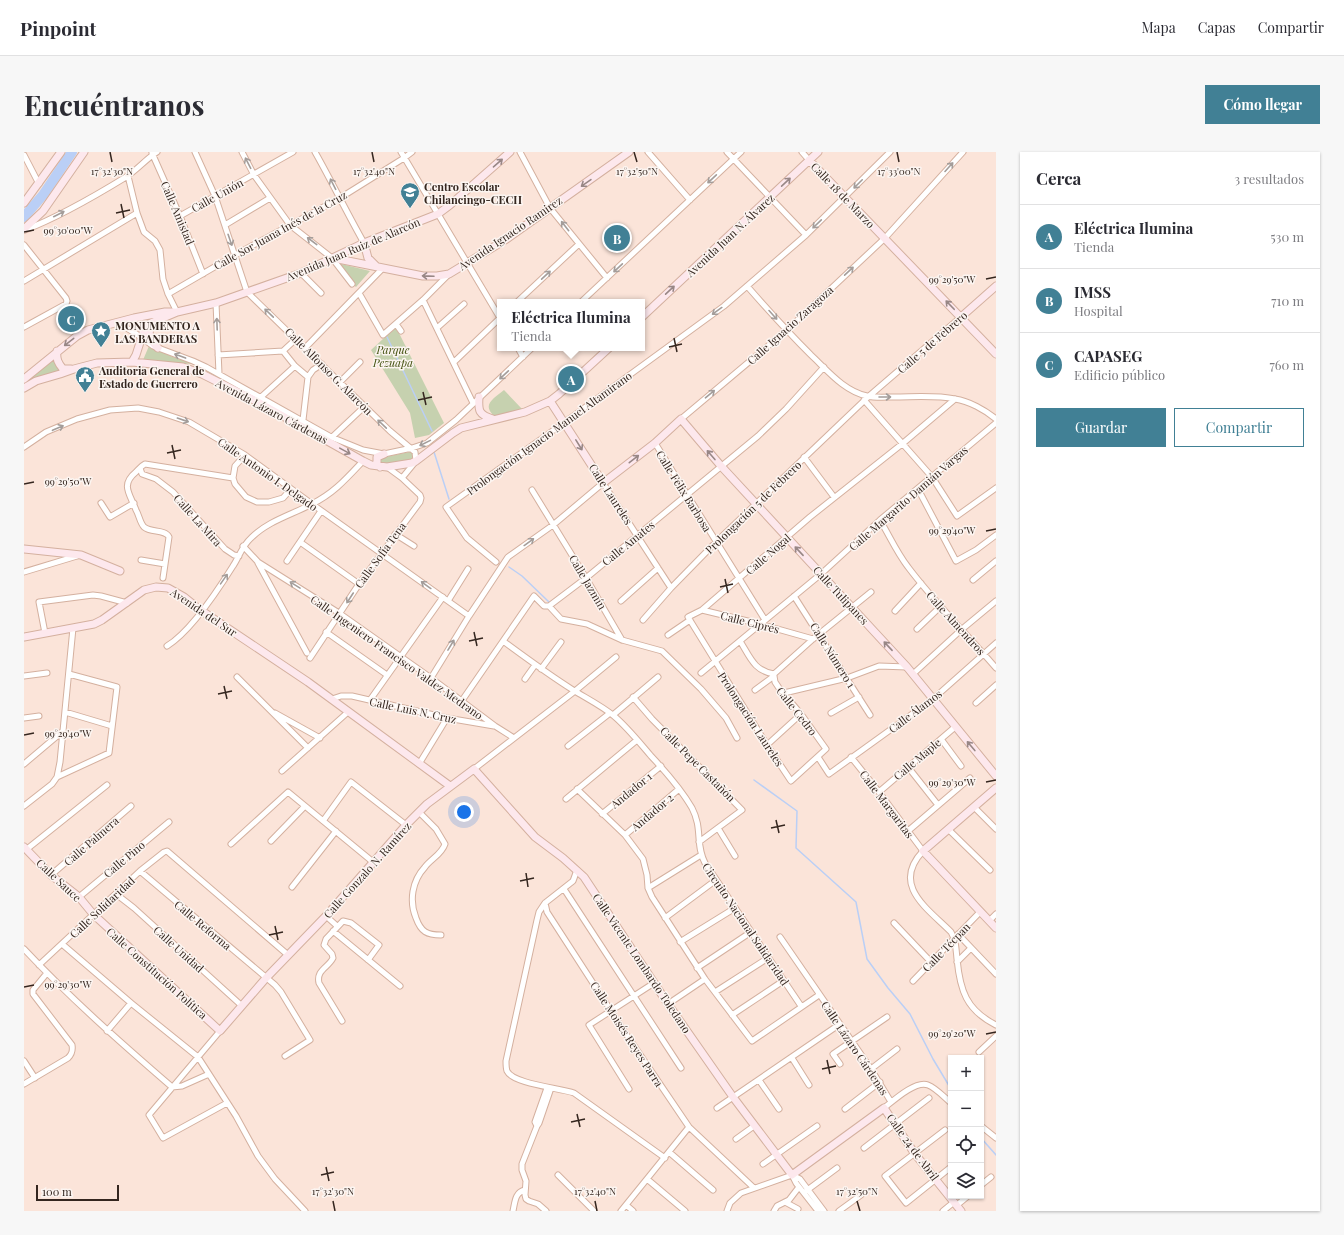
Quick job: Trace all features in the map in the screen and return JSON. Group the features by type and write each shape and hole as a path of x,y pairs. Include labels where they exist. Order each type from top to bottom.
{"street":[{"path":"24,203 61,152"},
{"path":"24,230 43,211 84,152"},
{"path":"195,152 215,196 247,292"},
{"path":"242,152 254,175 290,225 332,258 352,284"},
{"name":"Calle Unión","path":"180,216 293,152"},
{"path":"305,348 359,293 380,268 368,258 364,243 315,152"},
{"path":"400,152 497,313"},
{"name":"Calle Sor Juana Inés de la Cruz","path":"168,294 235,255 340,198 412,152"},
{"name":"Avenida Juan Ruiz de Alarcón","path":"177,312 216,302 301,273 364,243 438,214 450,206 510,152"},
{"path":"520,152 550,208 607,278"},
{"name":"Avenida Ignacio Ramirez","path":"332,258 422,276 449,274 505,240 629,152"},
{"path":"648,152 690,200"},
{"path":"727,152 806,235"},
{"path":"584,299 741,152"},
{"name":"Calle 18 de Marzo","path":"802,152 996,354"},
{"name":"Avenida Juan N. Álvarez","path":"645,314 818,152"},
{"name":"Prolongación Ignacio Manuel Altamirano","path":"496,562 467,538 446,507 724,306 806,235 890,152"},
{"name":"Calle Ignacio Zaragoza","path":"603,483 655,442 787,330 885,238 963,152"},
{"path":"24,230 43,223 128,176 154,153"},
{"name":"Calle Amistad","path":"154,153 203,274"},
{"path":"24,155 39,184"},
{"path":"128,176 137,214 144,232 155,241 160,250 163,279 168,294 177,312"},
{"path":"225,225 270,198"},
{"path":"24,281 137,214"},
{"path":"520,299 579,244"},
{"path":"24,246 67,301 66,304 24,328"},
{"path":"301,273 321,293"},
{"path":"359,293 383,335 423,300 449,274"},
{"path":"747,286 787,330 838,381 866,398 902,444 932,477 957,516 996,488"},
{"name":"Calle 5 de Febrero","path":"866,398 996,286"},
{"name":"Calle Alfonso G. Alarcón","path":"247,292 322,364 364,407 390,431 412,448"},
{"path":"423,300 473,403"},
{"path":"216,302 219,374"},
{"path":"437,328 464,304"},
{"path":"24,379 57,351 77,336 88,330 165,312 177,312"},
{"path":"132,362 136,355 145,328 151,323 177,312"},
{"path":"454,362 497,321"},
{"name":"Avenida Lázaro Cárdenas","path":"118,323 158,348 193,361 303,420 363,461 380,467 387,468 416,461 461,428 493,420"},
{"path":"151,323 148,331 149,337 151,342 158,348"},
{"path":"396,324 400,331"},
{"path":"218,355 283,351 296,339"},
{"path":"57,351 56,356 63,369 74,369"},
{"path":"283,351 308,377"},
{"path":"520,351 523,357"},
{"name":"Avenida Lázaro Cárdenas","path":"24,388 36,381 97,363 132,362 183,367 202,374 330,439 363,450 384,454 427,443 456,420 529,351"},
{"path":"479,397 479,407 481,413 493,420 525,412 550,401 606,351"},
{"path":"340,382 360,362"},
{"path":"303,420 308,377 313,370 322,364"},
{"path":"261,397 296,366"},
{"name":"Calle Amates","path":"549,606 586,578 758,436 786,409 824,367"},
{"path":"866,398 932,397 955,399 967,402 990,414 996,419"},
{"name":"Prolongación 5 de Febrero","path":"643,620 671,588 716,542 866,398"},
{"name":"Calle Nogal","path":"702,610 786,537 902,444 955,399"},
{"name":"Calle Laureles","path":"550,401 671,588"},
{"path":"330,439 364,407"},
{"name":"Calle Antonio I. Delgado","path":"24,447 46,432 77,419 110,410 138,408 159,412 189,422 245,455 469,616"},
{"name":"Calle Tulipanes","path":"681,419 721,466 907,667 996,776"},
{"name":"Calle Margarito Damián Vargas","path":"701,673 821,574 880,520 996,423"},
{"name":"Calle Félix Barbosa","path":"655,442 739,579 763,622"},
{"path":"387,468 402,478 416,461 415,452 412,448"},
{"path":"380,467 377,457 384,454"},
{"path":"245,455 235,466 233,478 235,484 246,497 257,502 269,502 283,498 291,489"},
{"path":"804,457 834,497"},
{"path":"167,646 181,637 202,611 250,538 274,521 312,504 337,489 363,461"},
{"path":"163,578 169,537 166,533 150,530 143,526 126,485 128,479 142,465 145,464 233,478"},
{"name":"Calle La Mira","path":"140,468 142,474 156,479 173,492 225,549 234,555 239,556"},
{"name":"Calle Sofía Tena","path":"258,562 309,656 358,584 420,502 421,498 402,478"},
{"path":"431,678 469,616 508,557 553,525 603,483"},
{"path":"918,489 956,561 976,550 996,535"},
{"name":"Calle Jazmín","path":"532,490 622,640"},
{"path":"101,503 110,517 134,503"},
{"path":"287,561 321,511"},
{"name":"Calle Almendros","path":"880,520 907,566 940,607 996,668"},
{"path":"395,534 414,546"},
{"path":"300,542 358,584"},
{"name":"Calle Ingeniero Francisco Valdez Medrano","path":"244,546 258,562 339,613 431,678 461,702 514,738"},
{"path":"24,549 82,554 120,571"},
{"path":"24,572 82,554"},
{"path":"141,560 165,564"},
{"path":"972,580 996,561"},
{"path":"621,601 658,568"},
{"path":"448,601 468,569"},
{"path":"895,612 919,581"},
{"name":"Avenida del Sur","path":"24,637 94,624 144,590 156,586 168,588 184,597 202,611 332,699 450,786"},
{"path":"755,690 774,675 813,639 871,592"},
{"path":"45,633 39,602 93,595 127,603"},
{"path":"461,702 534,596 544,606 549,606 561,619 587,624 622,640 662,651 701,689 726,718 737,738"},
{"name":"Calle Número 1","path":"794,596 820,634 870,715"},
{"path":"370,700 443,597"},
{"path":"913,674 961,630 996,601"},
{"path":"917,629 940,607"},
{"path":"668,635 702,610"},
{"name":"Calle Ciprés","path":"702,610 763,622 813,639"},
{"name":"Prolongación Laureles","path":"689,619 714,662 791,781 826,749"},
{"path":"24,806 52,784 56,777 60,762 73,628"},
{"path":"326,632 387,675"},
{"name":"Circuito Nacional Solidaridad","path":"503,641 575,692 612,714 661,766 692,808 698,821 700,831 700,855 801,1006"},
{"name":"Calle Cedro","path":"740,641 757,668 774,675 775,682 801,714 826,749"},
{"path":"541,669 561,642"},
{"name":"Calle Álamos","path":"818,757 829,774 933,699 996,642"},
{"name":"Calle Gonzalo N. Ramírez","path":"227,1103 163,1138 149,1114 266,978 326,916 406,825 427,804 575,692 616,657"},
{"path":"526,679 535,665"},
{"path":"784,693 847,678 879,666 907,667"},
{"path":"24,676 47,673"},
{"path":"56,777 109,753 117,687 69,674"},
{"path":"237,677 308,748"},
{"path":"568,746 612,714 658,677"},
{"path":"976,703 996,685"},
{"name":"Calle Luis N. Cruz","path":"332,699 346,696 447,718 495,726"},
{"path":"831,713 859,696"},
{"name":"Calle Pepe Castañón","path":"633,697 652,719 742,810 699,842"},
{"path":"270,709 320,738"},
{"path":"65,712 112,726"},
{"path":"282,770 348,712"},
{"path":"767,745 801,714"},
{"path":"24,718 39,716"},
{"path":"419,764 447,718"},
{"name":"Calle Maple","path":"879,792 955,727"},
{"path":"24,764 63,731"},
{"path":"940,739 961,766"},
{"path":"566,799 637,740"},
{"name":"Calle Margaritas","path":"851,757 923,851"},
{"name":"Andador 1","path":"602,814 661,766"},
{"path":"908,767 938,805"},
{"name":"Calle Vicente Lombardo Toledano","path":"474,769 535,837 584,877 600,899 668,1004 733,1097 792,1175 799,1187 806,1191 824,1211"},
{"path":"908,831 970,778"},
{"path":"323,821 352,782 406,825"},
{"path":"25,848 107,785"},
{"path":"996,788 923,851 915,859 910,872 910,883 916,897 951,932 971,948 996,974"},
{"path":"577,789 625,835 643,859 647,875 648,888 665,918 697,968 752,1042 801,1006 819,995"},
{"name":"Andador 2","path":"625,835 679,789"},
{"path":"231,844 288,792 373,862"},
{"name":"Calle Palmera","path":"51,875 131,806"},
{"path":"271,841 305,806"},
{"path":"974,807 996,829"},
{"path":"419,812 429,821 445,844 443,850 424,868 413,888 413,911 420,928 431,935 441,935"},
{"name":"Calle Pino","path":"79,897 169,822"},
{"path":"718,828 735,856"},
{"path":"948,829 990,870"},
{"path":"292,887 336,831"},
{"name":"Calle Sauce","path":"25,848 51,875 79,897 93,914"},
{"name":"Calle Solidaridad","path":"38,965 140,871 167,851 288,955"},
{"path":"923,851 996,928"},
{"path":"648,888 700,855"},
{"path":"577,870 573,880 564,889 545,903 537,920 506,1061 507,1071 514,1078 549,1088 574,1093 665,1158"},
{"name":"Calle Reforma","path":"140,871 275,985 281,992 310,1040 285,1056"},
{"path":"665,918 716,880"},
{"path":"564,889 681,1068"},
{"name":"Calle Unidad","path":"116,894 134,908 242,1006"},
{"name":"Calle Moisés Reyes Parra","path":"545,903 547,912 689,1127 754,1188"},
{"path":"680,942 735,908"},
{"name":"Calle Técpan","path":"913,981 980,912"},
{"name":"Calle Constitución Política","path":"93,914 220,1031"},
{"path":"989,921 996,914"},
{"path":"326,916 337,926"},
{"path":"342,1021 319,983 318,977 320,973 333,958 332,954 324,945 326,939 343,921 348,921 379,945 368,960"},
{"path":"894,923 931,962"},
{"path":"333,931 400,986"},
{"path":"697,968 751,932"},
{"path":"957,936 957,962 962,989 970,1005 979,1015 996,1025"},
{"name":"Calle Lázaro Cárdenas","path":"780,937 880,1082 891,1102"},
{"path":"62,944 131,1003 198,1057 236,1116 258,1156 275,1179 305,1211"},
{"path":"957,962 971,948"},
{"path":"24,949 38,965 107,1030 172,1086 182,1086 209,1074"},
{"path":"715,992 768,958"},
{"path":"24,1084 72,1055 72,1045 33,994 33,990 47,973"},
{"path":"668,1004 705,979"},
{"path":"732,1015 783,981"},
{"path":"628,1089 588,1025 654,983"},
{"path":"107,1030 131,1003"},
{"path":"840,1064 833,1054 851,1040 887,1017"},
{"path":"717,1108 840,1024"},
{"path":"979,1052 994,1038"},
{"path":"871,1069 897,1049"},
{"path":"792,1058 809,1085"},
{"path":"24,1061 35,1078"},
{"path":"759,1080 779,1109"},
{"path":"845,1109 880,1082"},
{"path":"726,1211 730,1203 741,1193 792,1175 914,1086 924,1084 928,1085 948,1100"},
{"path":"546,1211 538,1204 529,1202 526,1199 526,1181 522,1170 522,1164 539,1123 549,1088"},
{"path":"864,1148 929,1098"},
{"name":"Calle 24 de Abril","path":"884,1108 915,1154 957,1206"},
{"path":"736,1139 754,1126"},
{"path":"763,1164 817,1126"},
{"path":"621,1211 689,1127"},
{"path":"982,1127 996,1138"},
{"path":"945,1130 885,1176 906,1203 948,1170"},
{"path":"670,1152 713,1190"},
{"path":"806,1191 837,1168"},
{"path":"558,1175 594,1211"},
{"name":"Calle Vicente Lombardo Toledano","path":"792,1175 800,1179 818,1211"},
{"path":"984,1183 991,1177"},
{"path":"647,1179 685,1211"},
{"path":"774,1211 777,1206 785,1202 799,1187"},
{"path":"513,1211 517,1194 525,1190"},
{"path":"839,1211 861,1195"},
{"path":"943,1211 957,1206 965,1199"},
{"path":"785,1202 798,1210"},
{"path":"626,1205 633,1211"}],"green space":[{"path":"337,263 370,271 356,287 334,266"},
{"name":"Parque Pezuapa","path":"396,327 444,423 429,435 415,438 410,413 371,350"},
{"path":"149,346 173,357 187,360 209,370 221,378 192,364 143,360"},
{"path":"54,358 62,370 24,385 24,383"},
{"path":"504,390 522,409 501,416 494,416 490,412 489,405 493,399"},
{"path":"412,452 414,455 410,460 390,463 379,461 380,458"}],"waterway":[{"path":"24,217 43,195 72,152"},
{"path":"387,337 432,431"},
{"path":"434,452 449,499"},
{"path":"509,567 522,576 549,602"},
{"path":"754,780 797,811 796,848 856,902 867,959 888,988 910,1014 933,1059 948,1084"},
{"path":"984,1141 996,1155"}],"place":[{"name":"Centro Escolar Chilancingo-CECH","path":"410,209"},
{"name":"IMSS","path":"617,238"},
{"name":"CAPASEG","path":"71,319"},
{"name":"MONUMENTO A LAS BANDERAS","path":"101,348"},
{"name":"Eléctrica Ilumina","path":"571,379"},
{"name":"Auditoria General de Estado de Guerrero","path":"85,393"}]}
